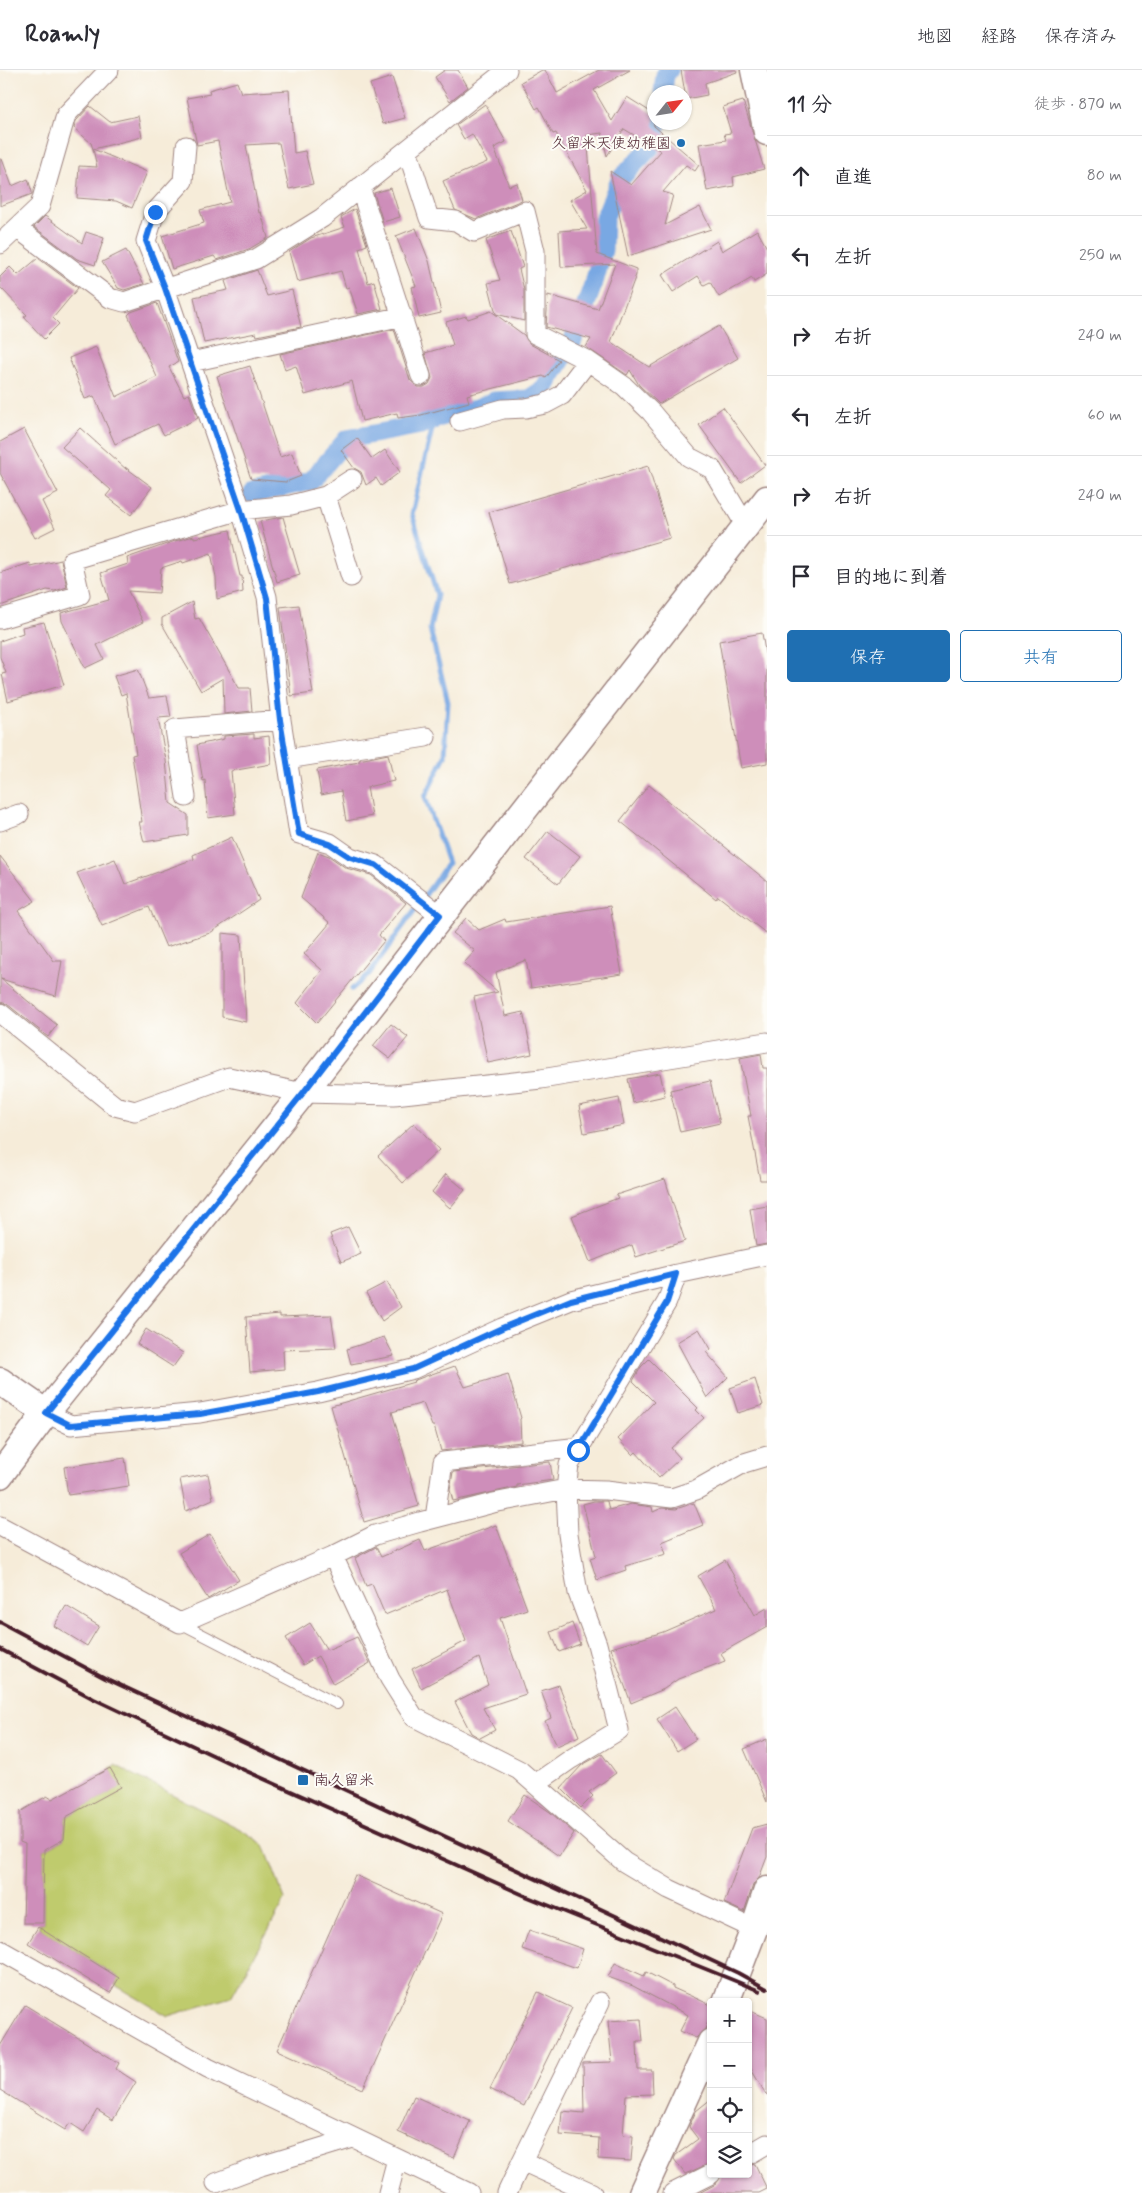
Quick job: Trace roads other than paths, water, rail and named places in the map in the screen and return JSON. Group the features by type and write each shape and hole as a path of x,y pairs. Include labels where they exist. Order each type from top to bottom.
{"street":[{"path":"0,244 40,206 66,115 109,70"},
{"path":"17,228 110,298 124,302 209,276 256,260 322,218 507,70"},
{"path":"754,70 767,132"},
{"path":"186,146 183,181 155,212 146,241 191,362 241,510 267,598 280,720 299,834 330,844 350,857 376,865 440,915"},
{"path":"407,150 429,218 456,221 474,232 525,211 534,251 535,334 588,360 624,386 644,405 689,457 712,470 746,526"},
{"path":"360,187 421,376"},
{"path":"191,362 403,316"},
{"path":"460,420 503,409 526,408 545,404 562,395 588,360"},
{"path":"0,619 80,596 72,560 241,510 291,505 326,496 352,479"},
{"path":"326,496 351,577"},
{"path":"0,1475 46,1413 303,1093 440,915 767,499"},
{"path":"186,797 175,729 280,720"},
{"path":"287,759 426,737"},
{"path":"0,821 19,814"},
{"path":"0,1013 115,1106 135,1111 229,1078 303,1093 394,1095 541,1079 767,1042"},
{"path":"0,1381 46,1413 70,1425 200,1414 318,1392 413,1369 502,1328 571,1300 767,1254"},
{"path":"535,1784 619,1730 597,1644 578,1593 568,1534 566,1490 569,1466 667,1302 676,1274"},
{"path":"435,1518 443,1462 571,1448 578,1450"},
{"path":"0,1526 180,1623 376,1536 435,1518 493,1503 566,1490 606,1490 672,1498 696,1490 744,1463 767,1456"},
{"path":"333,1556 390,1679 414,1717 520,1770 624,1862 669,1889 754,1929"},
{"path":"728,1998 767,1890"},
{"path":"0,1950 208,2068 469,2193"},
{"path":"507,2193 600,2002"},
{"path":"643,2193 711,2043"},
{"path":"216,2183 261,2166 352,2138"},
{"path":"752,2153 767,2144"},
{"path":"388,2193 397,2159"},
{"path":"522,2161 592,2193"},
{"path":"674,2193 707,2176"}],"lane":[{"path":"180,1623 336,1704"}],"waterway":[{"path":"664,85 665,75 669,70"},
{"path":"252,494 311,481 347,439 421,425 451,413 477,408 494,401 529,399 544,389 572,343 595,279 603,250 604,219 620,179 651,147 656,130"},
{"path":"352,989 369,974 448,863 425,797 445,756 448,702 430,629 437,595 412,514 434,421"}],"railway":[{"path":"0,1622 105,1678 738,1973 767,1989"},
{"path":"0,1649 94,1699 244,1770 528,1897 760,1991"}],"place":[{"name":"久留米天使幼稚園","path":"681,143"},
{"name":"南久留米","path":"303,1780"}]}
